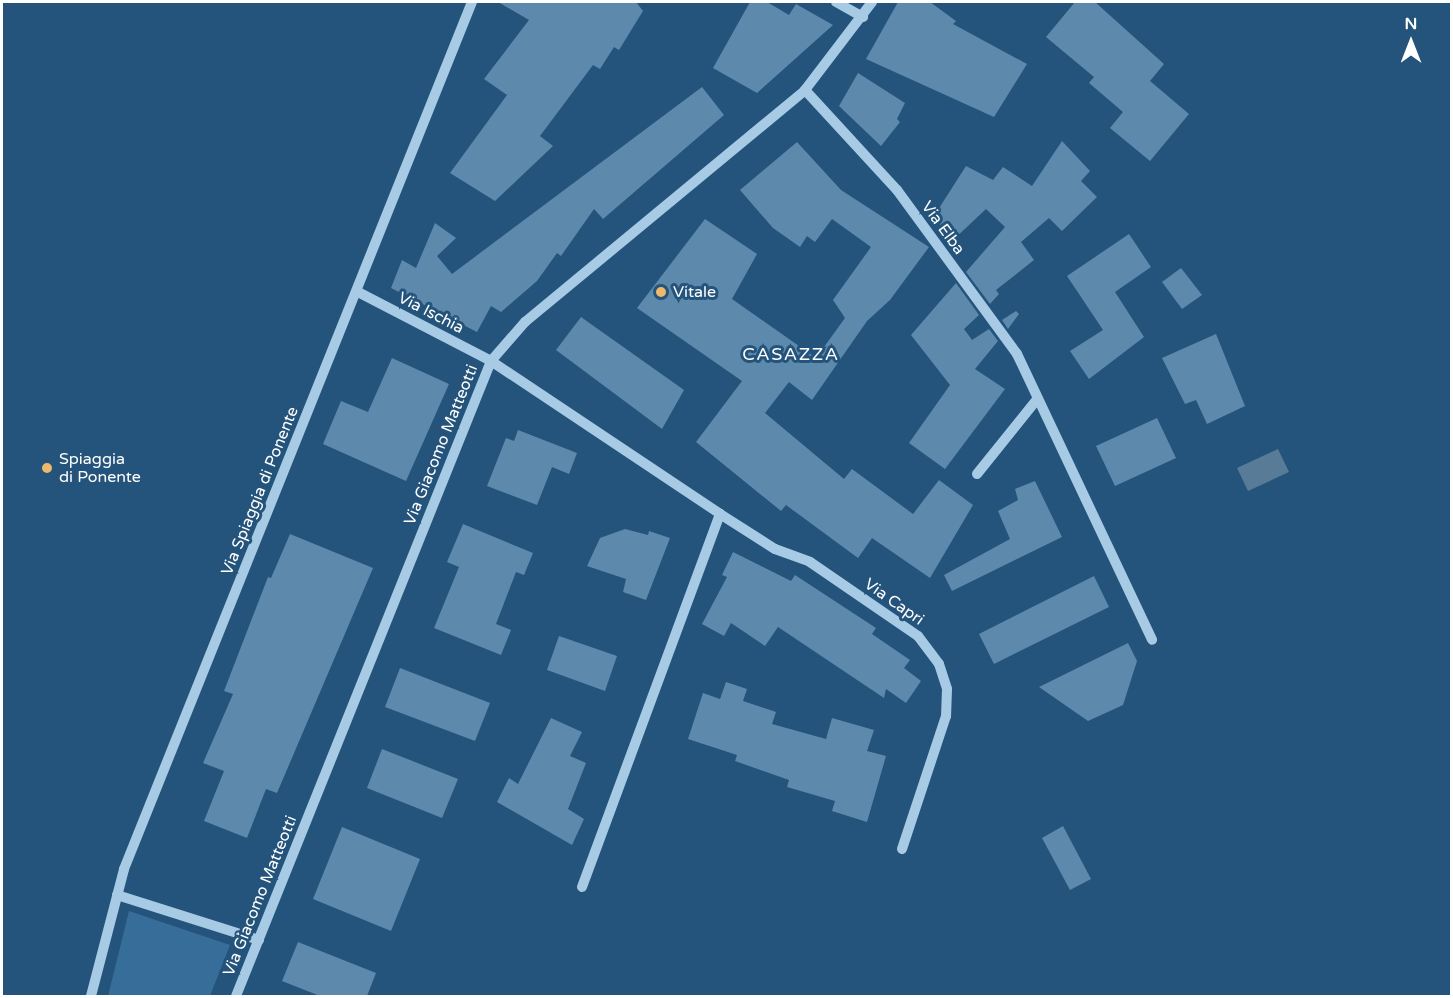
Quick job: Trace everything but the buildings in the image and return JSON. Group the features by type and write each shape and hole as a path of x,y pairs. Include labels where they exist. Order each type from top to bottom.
{"street":[{"name":"Via Spiaggia di Ponente","path":"91,996 117,895 472,2"},
{"path":"836,2 863,17"},
{"name":"Via Giacomo Matteotti","path":"236,996 491,361 525,322 805,90 863,17 872,2"},
{"name":"Via Elba","path":"805,90 897,190 1017,354 1152,640"},
{"name":"Via Ischia","path":"357,292 491,361"},
{"name":"Via Capri","path":"491,361 720,514 775,549 820,568 918,636 939,664 947,689 946,716 902,849"},
{"path":"977,474 1038,398"},
{"path":"582,887 720,514"},
{"path":"117,895 259,939"}],"shaded area":[{"path":"1278,449 1289,472 1248,491 1237,468"},
{"path":"129,911 230,945 210,996 108,996"}],"place":[{"name":"Vitale","path":"661,292"},
{"name":"Spiaggia di Ponente","path":"47,468"}],"district":[{"name":"CASAZZA","path":"791,354"}]}
